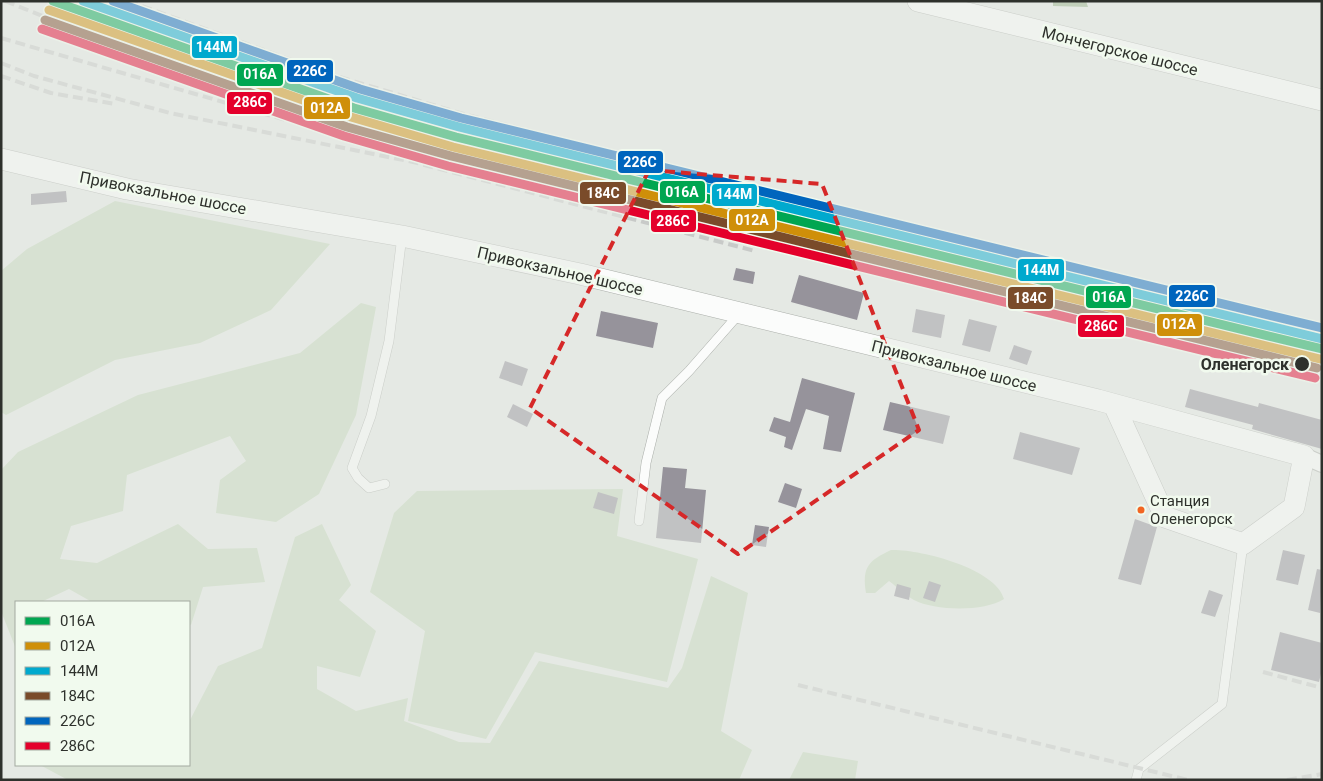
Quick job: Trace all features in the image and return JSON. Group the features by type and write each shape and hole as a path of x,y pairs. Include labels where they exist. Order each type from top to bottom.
{"street":[{"name":"Мончегорское шоссе","path":"918,1 1322,100"},
{"name":"Привокзальное шоссе","path":"1,160 127,189 402,236 580,274 1114,405 1313,460 1294,507 1243,544"},
{"path":"1114,405 1165,517 1243,544"}],"lane":[{"path":"385,484 369,488 358,478 352,468 371,416 389,342 402,236"},
{"path":"639,521 646,463 662,398 689,371 740,313"},
{"path":"1136,780 1139,768 1222,704 1243,544"}],"highlighted area":[{"path":"649,170 822,184 919,430 738,554 530,408"}],"shaded area":[{"path":"1053,1 1086,1 1088,7 1053,6"},
{"path":"115,201 330,244 271,310 200,343 115,360 6,415 1,412 1,271 27,249"},
{"path":"361,303 376,307 356,415 319,494 276,522 216,513 220,480 246,461 230,436 127,475 123,511 71,526 60,559 97,563 178,524 208,549 257,548 265,582 203,587 191,625 190,601 90,601 69,589 43,601 15,601 15,646 1,611 1,470 18,452 138,395 300,353"},
{"path":"623,489 617,536 698,559 667,682 535,652 486,739 408,721 425,631 370,592 394,513 417,491"},
{"path":"322,524 351,585 339,600 376,631 360,677 317,666 317,689 356,711 408,698 404,721 459,742 490,743 539,661 668,688 682,668 711,576 748,593 721,731 752,750 739,780 68,780 42,766 190,766 190,720 218,666 262,648 295,537"},
{"path":"891,550 919,553 955,562 987,578 998,588 1004,599 972,608 946,608 923,604 914,600 889,581 875,593 866,593 865,577 868,566"},
{"path":"803,752 858,761 855,780 789,780"}],"building":[{"path":"66,191 67,202 31,205 31,194"},
{"path":"736,268 755,272 753,284 733,280"},
{"path":"799,275 864,293 857,320 791,302"},
{"path":"916,309 945,315 941,338 912,332"},
{"path":"601,311 658,323 653,348 596,336"},
{"path":"969,319 997,326 990,352 962,345"},
{"path":"1014,345 1032,351 1027,365 1009,359"},
{"path":"505,361 528,369 522,386 499,378"},
{"path":"802,378 855,393 841,452 823,449 829,416 806,409 792,450 784,447 786,437 769,431 774,417 790,422"},
{"path":"1190,389 1258,407 1259,403 1322,420 1322,449 1252,429 1253,425 1185,407"},
{"path":"890,402 950,416 943,444 883,430"},
{"path":"513,404 533,414 527,427 507,417"},
{"path":"1020,432 1080,448 1072,475 1013,459"},
{"path":"663,467 687,469 685,488 706,490 701,543 656,538"},
{"path":"785,483 802,489 796,508 778,502"},
{"path":"598,492 618,498 614,514 593,508"},
{"path":"1135,519 1157,527 1141,585 1118,579"},
{"path":"755,525 769,527 766,547 752,545"},
{"path":"1283,550 1305,555 1298,585 1276,580"},
{"path":"1317,569 1322,570 1320,613 1308,610"},
{"path":"929,581 941,585 935,602 923,598"},
{"path":"897,584 911,588 909,600 894,596"},
{"path":"1209,590 1223,595 1215,617 1201,613"},
{"path":"1280,632 1322,643 1322,669 1319,682 1271,670"}],"railway":[{"path":"5,1 382,151"},
{"path":"90,1 358,96 459,126 648,174 1322,336"},
{"path":"128,1 333,75 460,113 651,162 1322,324"},
{"path":"1,38 289,121"},
{"path":"1,63 34,76 170,113 413,162 755,251"},
{"path":"1,76 51,93 115,104"},
{"path":"593,202 649,212"},
{"path":"1263,672 1322,688"},
{"path":"798,685 1188,780"},
{"path":"1287,780 1322,774"}],"transit line":[{"name":"016А","path":"53,1 354,108 456,137 1322,349"},
{"name":"144М","path":"83,1 357,98 459,127 1322,339"},
{"name":"226С","path":"113,1 360,89 461,118 1322,328"},
{"name":"012А","path":"49,10 351,117 453,147 1320,359"},
{"name":"184С","path":"45,20 347,127 451,156 1317,368"},
{"name":"286С","path":"42,29 344,136 448,166 1315,378"}],"place":[{"name":"Оленегорск","path":"1302,364"},
{"name":"Станция Оленегорск","path":"1141,510"}]}
